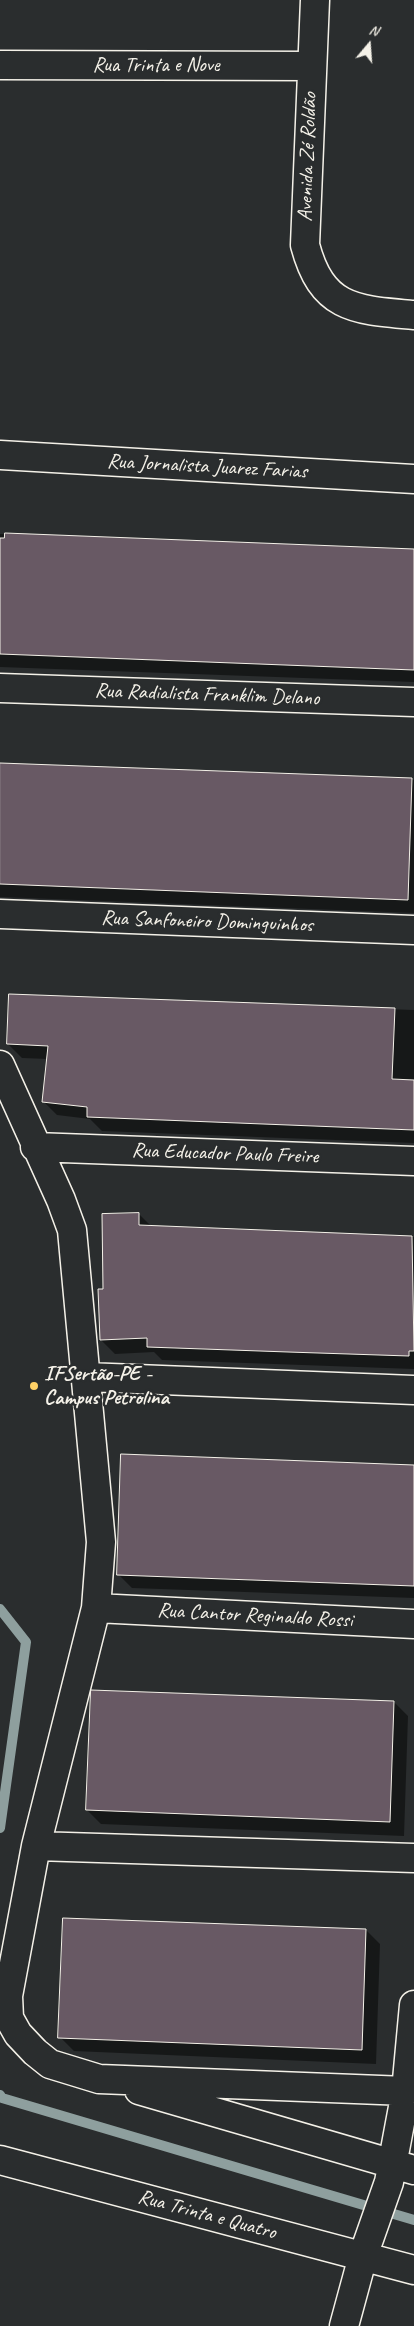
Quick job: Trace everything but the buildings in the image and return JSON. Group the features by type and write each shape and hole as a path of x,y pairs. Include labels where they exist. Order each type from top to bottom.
{"street":[{"name":"Avenida Zé Roldão","path":"315,0 305,245 311,269 326,289 340,302 360,308 414,316"},
{"name":"Rua Trinta e Nove","path":"0,65 311,66"},
{"name":"Rua Jornalista Juarez Farias","path":"0,455 414,479"},
{"name":"Rua Radialista Franklim Delano","path":"0,688 414,702"},
{"name":"Rua Sanfoneiro Dominguinhos","path":"0,914 414,930"},
{"path":"0,1065 35,1147 61,1200 72,1230 101,1542 96,1608 36,1846 8,1996 9,2018 18,2034 35,2052 50,2064 399,2172"},
{"name":"Rua Educador Paulo Freire","path":"35,1147 414,1161"},
{"path":"86,1377 414,1390"},
{"name":"Rua Cantor Reginaldo Rossi","path":"96,1608 414,1624"},
{"path":"36,1846 414,1858"},
{"path":"344,2326 367,2244 399,2172 414,2005"},
{"path":"99,2079 406,2091"},
{"name":"Rua Trinta e Quatro","path":"0,2160 367,2244 414,2270"}],"waterway":[{"path":"0,1609 26,1642 0,1828"},
{"path":"0,2095 2,2098 414,2220"}],"place":[{"name":"IFSertão-PE - Campus Petrolina","path":"34,1386"}]}
